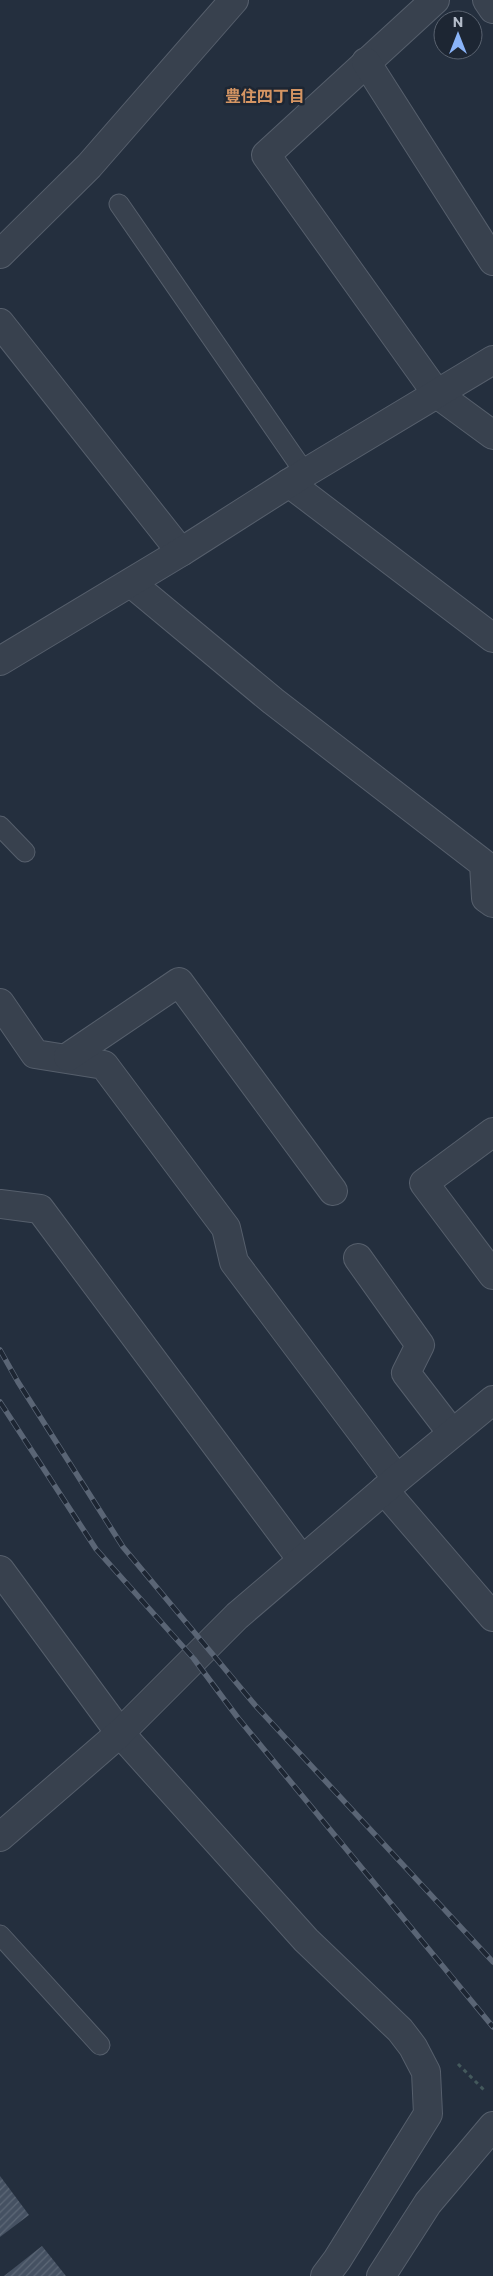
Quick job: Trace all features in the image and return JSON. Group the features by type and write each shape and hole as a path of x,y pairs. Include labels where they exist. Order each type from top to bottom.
{"street":[{"path":"0,254 89,166 234,0"},
{"path":"435,0 266,155 437,394 493,435"},
{"path":"487,0 493,9"},
{"path":"366,62 493,261"},
{"path":"0,324 181,552"},
{"path":"0,661 131,583 297,478 493,360"},
{"path":"297,478 493,638"},
{"path":"131,583 272,702 484,864 486,898 493,903"},
{"path":"68,1058 179,982 334,1191"},
{"path":"0,1003 35,1054 104,1065 226,1228 234,1262 390,1484 493,1617"},
{"path":"493,1132 424,1183 493,1275"},
{"path":"0,1204 40,1209 302,1560"},
{"path":"358,1258 420,1345 406,1373 452,1433"},
{"path":"0,1837 120,1733 237,1616 390,1484 493,1400"},
{"path":"0,1570 120,1733 306,1940 400,2030 413,2047 426,2072 428,2114 337,2260 325,2276"},
{"path":"380,2276 428,2203 493,2126"}],"lane":[{"path":"119,204 297,478"},
{"path":"0,826 25,852"},
{"path":"0,1936 100,2046"}],"building":[{"path":"0,2176 29,2215 0,2237"},
{"path":"42,2246 66,2276 4,2276"}],"railway":[{"path":"0,1350 18,1382 123,1547 255,1705 493,1962"},
{"path":"0,1402 96,1549 194,1659 238,1718 493,2027"}],"district":[{"name":"豊住四丁目","path":"265,95"}]}
